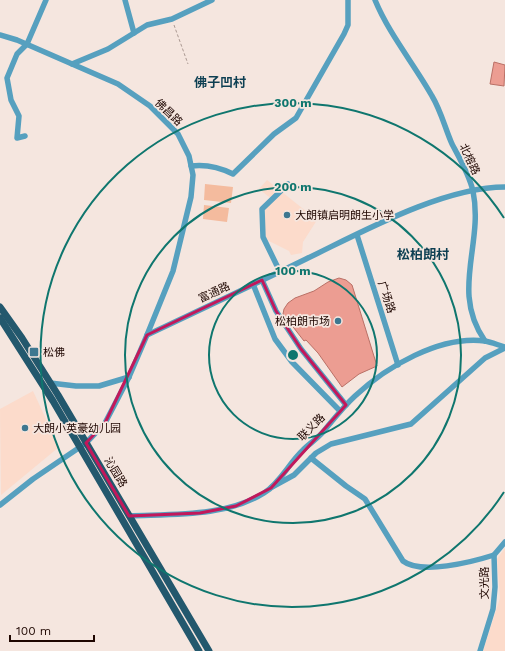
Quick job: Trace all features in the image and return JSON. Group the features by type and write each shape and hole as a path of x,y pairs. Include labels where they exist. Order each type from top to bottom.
{"main road":[{"name":"沁园路","path":"0,307 50,383 83,446 199,651"},
{"name":"沁园路","path":"0,318 129,516 209,651"}],"street":[{"path":"25,136 17,138 19,116 11,100 7,78 17,54 27,44 46,0"},
{"path":"125,0 134,34"},
{"path":"72,64 103,52 148,25 172,19 212,0"},
{"path":"191,166 202,165 220,168 233,174 274,134 296,118 348,25 348,0"},
{"name":"北榕路","path":"375,0 385,21 433,98 464,166 473,191 476,210 475,242 468,274 468,299 475,324 485,341"},
{"name":"佛昌路","path":"0,35 27,44 118,84 150,106 178,134 189,156 193,174 191,197 173,271 147,335"},
{"path":"280,272 263,237 262,209 288,184"},
{"name":"富通路","path":"147,335 357,235 439,200 473,191 505,187"},
{"name":"广场路","path":"357,235 398,365"},
{"path":"262,280 276,311 301,349 346,405"},
{"path":"253,284 275,339 292,362 340,411"},
{"path":"0,505 33,479 83,446 105,423 129,377 147,335"},
{"name":"联义路","path":"129,516 200,513 236,506 254,498 271,488 302,450 322,433 340,411 378,376 436,347 457,341 485,341 505,347"},
{"path":"271,488 282,484 294,475 311,458 331,444 411,424 485,358 505,347"},
{"path":"50,383 76,386 99,386 129,377"},
{"path":"311,458 365,499 400,556 410,566 420,568 447,565 494,556"},
{"name":"文光路","path":"480,651 493,609 495,587 494,556 505,542"}],"path":[{"path":"172,19 188,64"}],"highlighted area":[{"path":"262,280 276,311 301,349 346,405 271,488 236,506 200,513 129,516 86,443 105,423 147,335"}],"shaded area":[{"name":"大朗镇启明朗生小学","path":"267,180 317,220 303,242 302,253 291,255 289,251 269,241 264,234 265,209 273,200 259,189"},
{"path":"205,184 233,187 231,203 204,200"},
{"path":"204,205 229,208 227,222 203,219"},
{"name":"大朗小英豪幼儿园","path":"33,391 59,447 1,495 0,409"},
{"path":"505,548 505,651 483,651 500,598 497,559"}],"building":[{"path":"494,62 505,65 504,86 490,84"},
{"name":"松柏朗市场","path":"339,278 346,280 352,285 377,366 359,374 342,387 318,353 306,340 304,341 283,314 288,303 295,298 314,291 328,282"}],"place":[{"name":"大朗镇启明朗生小学","path":"287,215"},
{"name":"松柏朗市场","path":"338,321"},
{"name":"松佛","path":"34,352"},
{"name":"大朗小英豪幼儿园","path":"25,428"}],"district":[{"name":"佛子凹村","path":"220,82"},
{"name":"松柏朗村","path":"423,254"}]}
